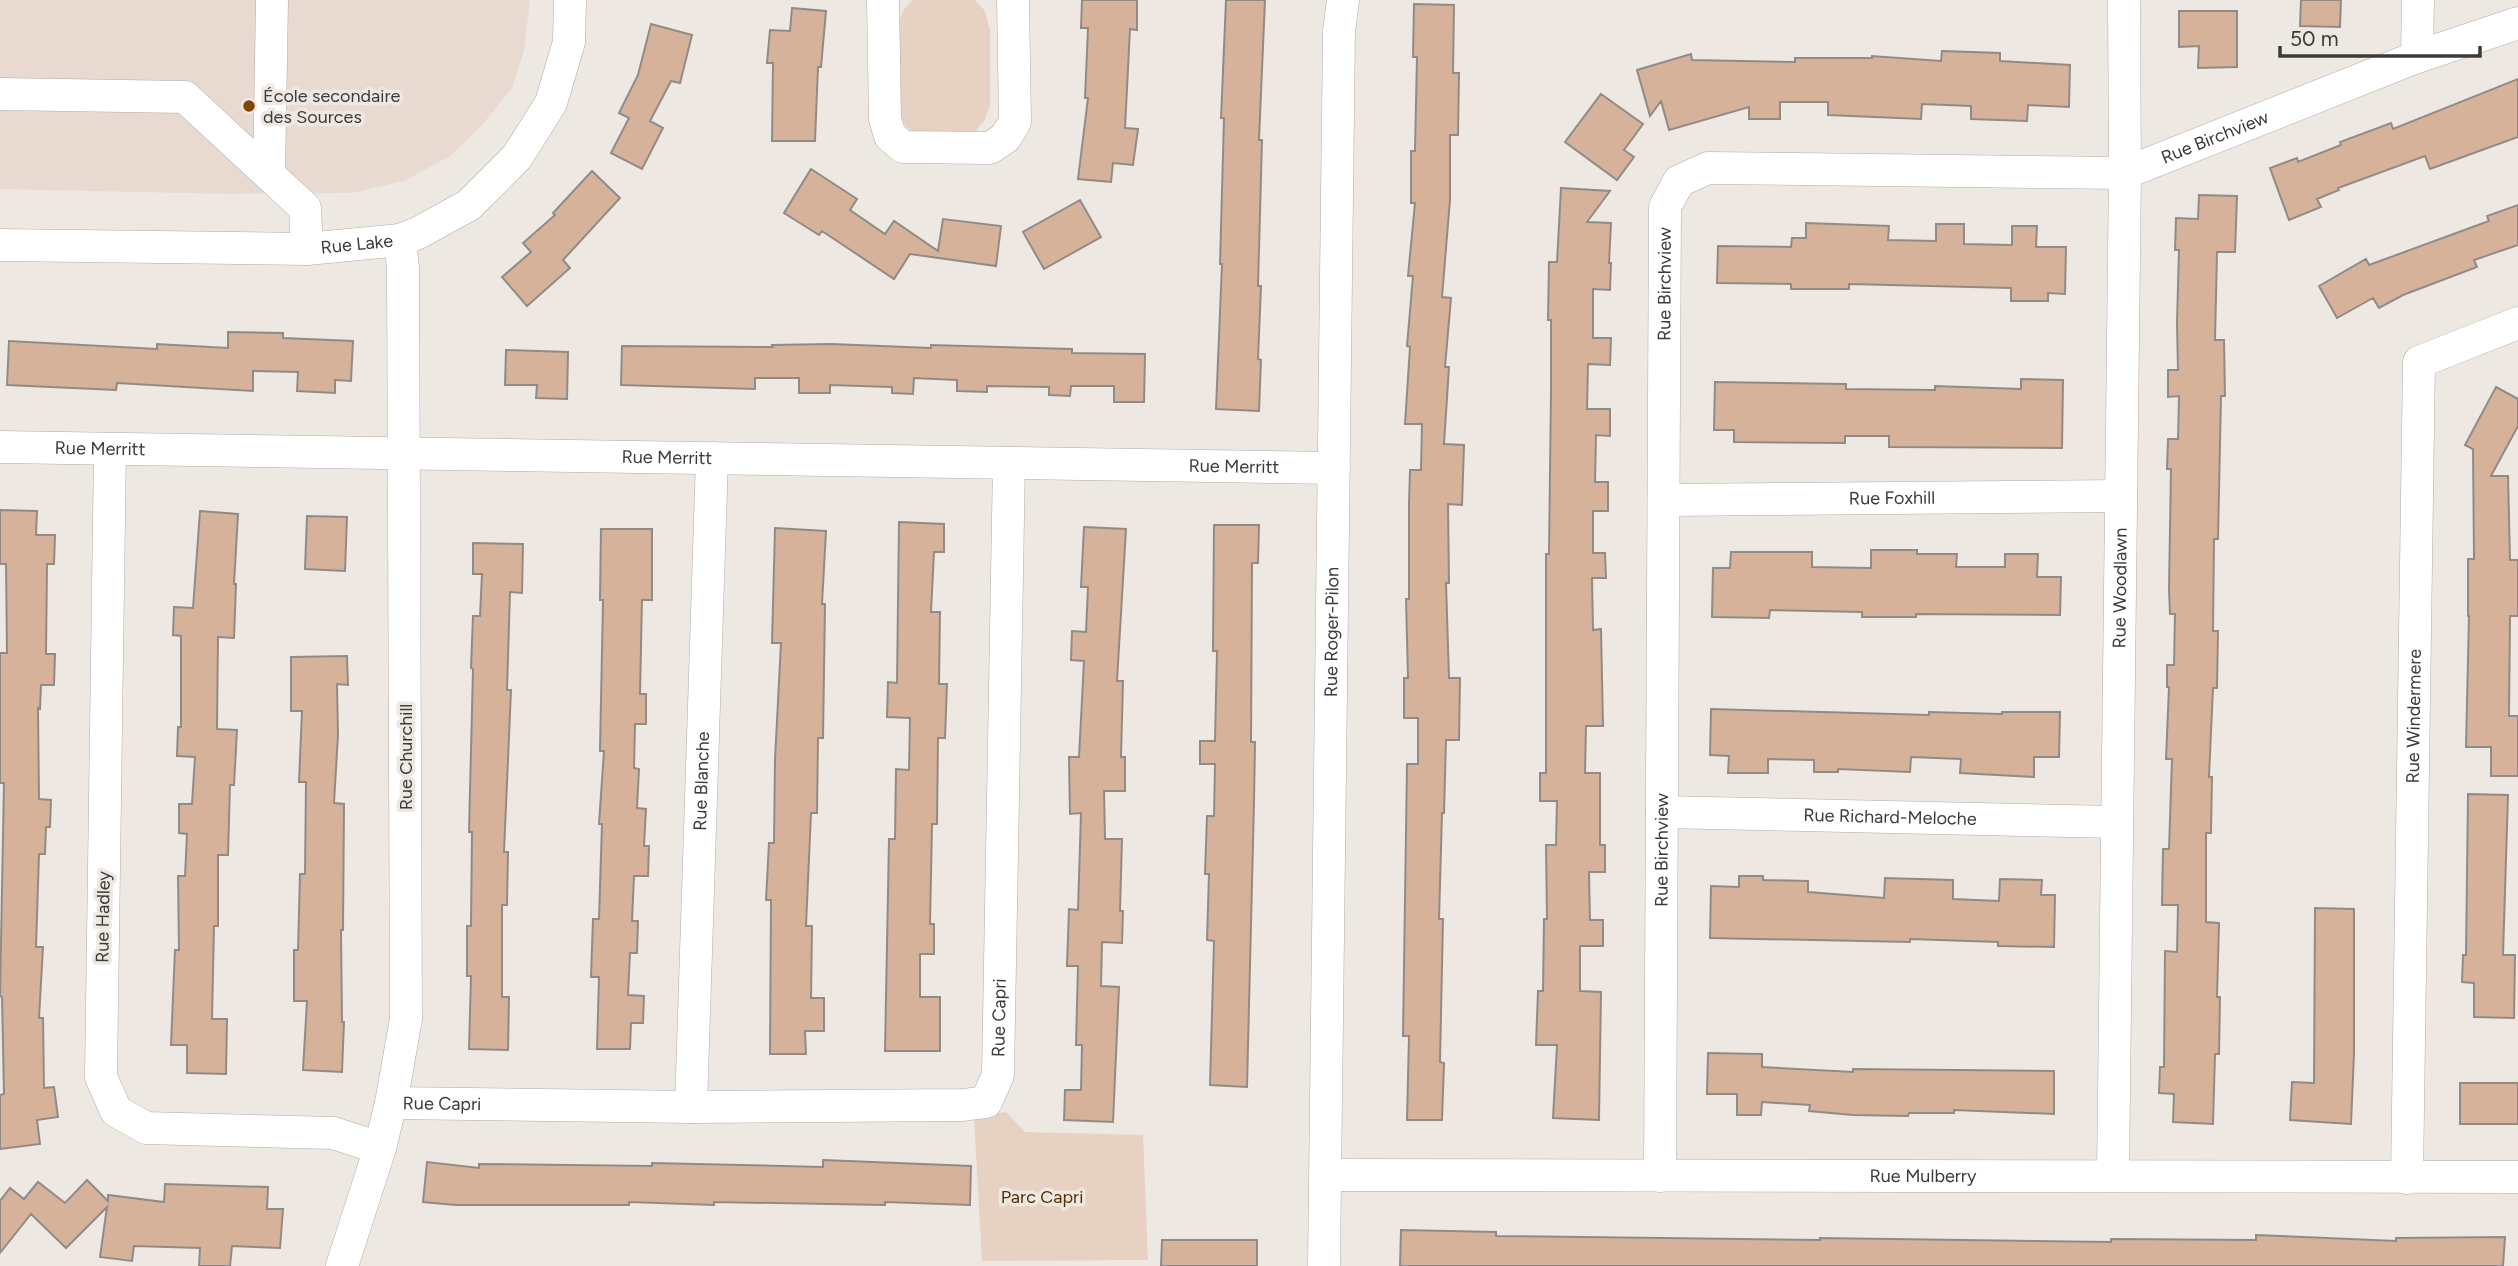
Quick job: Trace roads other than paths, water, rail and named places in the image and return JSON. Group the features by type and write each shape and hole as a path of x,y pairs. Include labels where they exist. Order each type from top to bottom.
{"street":[{"path":"269,174 272,0"},
{"name":"Rue Lake","path":"0,244 307,248 400,240 442,222 469,205 516,157 551,103 569,42 570,0"},
{"path":"883,0 885,119 890,136 903,147 990,148 1005,138 1015,122 1013,0"},
{"name":"Rue Roger-Pilon","path":"1324,1266 1339,31 1343,0"},
{"name":"Rue Woodlawn","path":"2113,1176 2125,173 2124,0"},
{"path":"2417,57 2418,0"},
{"name":"Rue Birchview","path":"1660,1176 1665,207 1679,181 1708,168 2125,173 2417,57 2518,23"},
{"path":"0,93 185,97 306,208 307,248"},
{"name":"Rue Churchill","path":"342,1266 380,1148 406,1019 405,453 403,268 400,240"},
{"name":"Rue Windermere","path":"2407,1178 2419,362 2518,323"},
{"name":"Rue Merritt","path":"0,447 1334,468"},
{"name":"Rue Hadley","path":"110,449 101,1077 116,1111 146,1128 333,1133 380,1148"},
{"name":"Rue Blanche","path":"691,1107 712,458"},
{"name":"Rue Capri","path":"391,1103 691,1107 963,1105 986,1102 998,1075 1009,463"},
{"name":"Rue Foxhill","path":"1664,500 2121,496"},
{"name":"Rue Richard-Meloche","path":"1662,812 2117,822"},
{"name":"Rue Mulberry","path":"1326,1175 2518,1177"}],"place":[{"name":"École secondaire des Sources","path":"249,106"}],"park label":[{"name":"Parc Capri","path":"1042,1197"}]}
